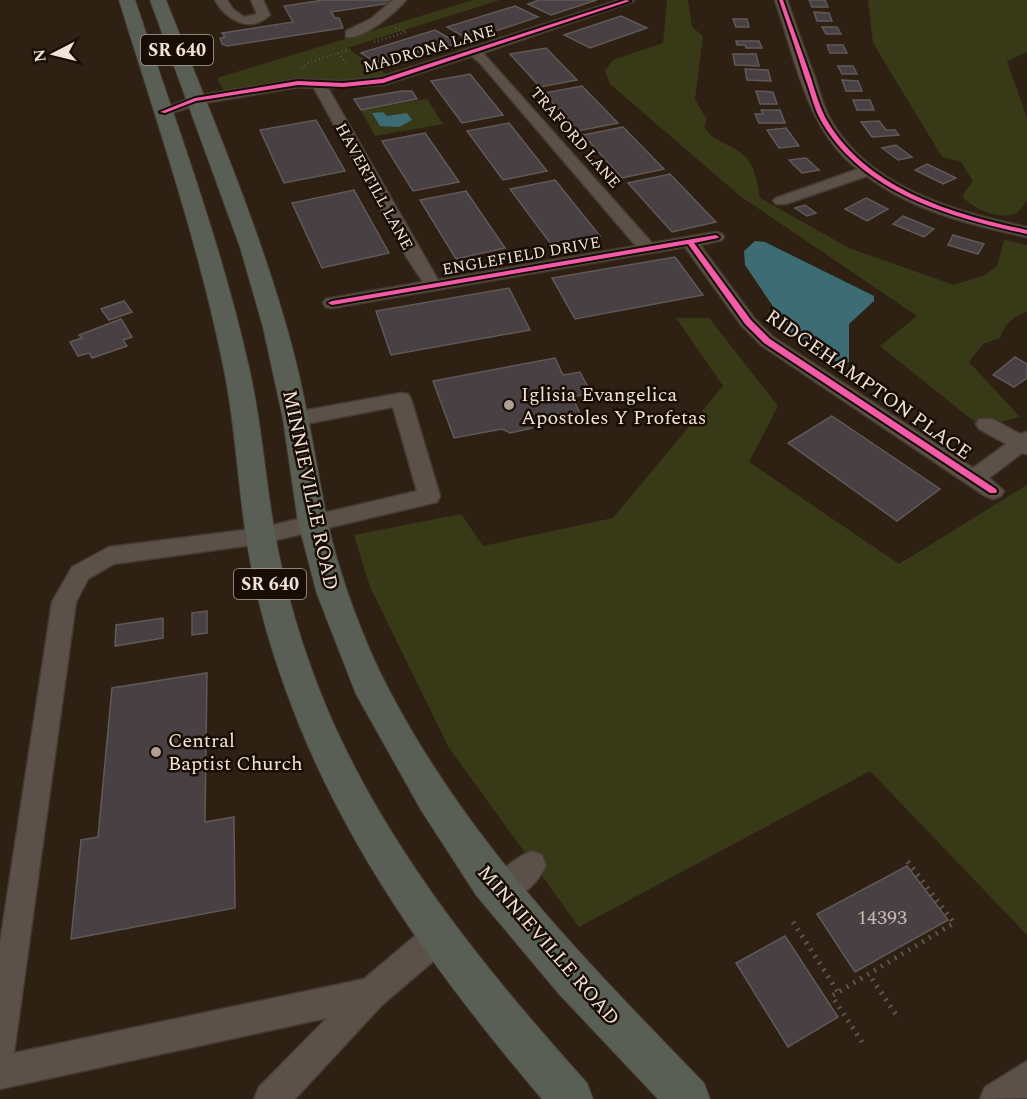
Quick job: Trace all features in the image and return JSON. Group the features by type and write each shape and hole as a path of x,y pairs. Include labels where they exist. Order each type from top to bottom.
{"main road":[{"name":"SR 640","path":"128,0 210,263 238,373 260,536 272,591 295,669 318,727 364,819 398,877 439,936 529,1052 571,1099"},
{"name":"MINNIEVILLE ROAD","path":"159,0 250,247 275,327 296,419 314,522 333,594 373,694 434,798 500,893 574,979 688,1099"}],"street":[{"path":"240,3 274,0"},
{"path":"350,34 376,21 400,0"},
{"path":"781,0 827,129 849,155 869,170 930,202 987,222 1027,232"},
{"name":"MADRONA LANE","path":"163,112 304,94 320,86 383,81 631,2"},
{"name":"TRAFORD LANE","path":"474,52 486,61 648,249"},
{"name":"HAVERTILL LANE","path":"320,86 415,258 433,285"},
{"path":"782,201 869,170"},
{"name":"ENGLEFIELD DRIVE","path":"332,303 716,237"},
{"name":"RIDGEHAMPTON PLACE","path":"690,242 748,322 767,341 993,491"},
{"path":"0,1049 62,616 70,589 80,573 109,556 260,536 429,496 401,399 296,419"},
{"path":"974,478 1025,443 986,424"},
{"path":"500,893 532,865"},
{"path":"271,1099 312,1059 372,993 439,936"},
{"path":"0,1073 372,993"},
{"path":"997,1099 1027,1078"}],"path":[{"path":"338,53 346,63"},
{"path":"862,1042 832,996 954,923 905,858"},
{"path":"793,922 838,992"},
{"path":"872,979 899,1019"}],"green space":[{"path":"473,0 500,0 347,48 388,75 356,81 307,79 224,91 217,78"},
{"path":"667,0 688,0 692,27 703,36 695,99 707,120 704,126 712,136 746,157 754,172 760,198 849,248 954,285 985,275 997,266 1004,240 1027,245 1027,312 1010,322 1000,338 983,344 969,362 1020,417 981,427 880,346 917,316 740,196 610,84 605,71 613,60 663,43"},
{"path":"868,0 1027,0 1027,52 1007,61 1027,118 1027,200 1016,213 993,214 979,209 962,196 973,181 961,162 942,157 873,43"},
{"path":"427,99 443,124 375,136 361,110"},
{"path":"676,318 709,318 778,406 749,462 899,564 1027,485 1027,935 870,771 579,927 449,748 370,587 354,535 461,514 483,546 613,518 723,386"}],"water":[{"path":"383,112 387,116 407,113 412,120 399,127 380,126 372,113"},
{"path":"755,241 765,242 874,296 874,301 849,324 849,362 835,361 791,333 745,265 744,251"}],"building":[{"path":"324,0 388,0 391,3 331,12 335,18 339,18 343,28 227,46 222,44 220,38 225,37 222,33 293,22 284,6"},
{"path":"539,0 597,0 551,15 528,4"},
{"path":"809,0 825,0 828,7 812,7"},
{"path":"515,6 538,17 469,40 447,27"},
{"path":"814,12 829,13 832,21 817,21"},
{"path":"621,16 647,28 590,48 564,35"},
{"path":"733,19 747,19 749,27 736,27"},
{"path":"822,27 837,27 841,34 826,34"},
{"path":"435,30 458,43 383,67 361,53"},
{"path":"736,41 759,41 762,48 746,48 745,45 737,45"},
{"path":"827,45 843,45 847,53 830,53"},
{"path":"546,48 577,80 540,87 510,54"},
{"path":"733,54 756,54 759,66 735,65"},
{"path":"838,66 853,66 857,74 842,74"},
{"path":"745,69 768,70 771,81 747,80"},
{"path":"470,74 503,115 462,123 431,81"},
{"path":"842,80 858,81 862,91 846,91"},
{"path":"582,86 618,123 578,131 544,93"},
{"path":"412,91 417,99 361,110 354,99"},
{"path":"756,91 773,92 777,104 760,104"},
{"path":"853,100 870,100 874,110 857,110"},
{"path":"761,110 780,110 785,123 759,123 755,114 763,114"},
{"path":"316,120 345,171 284,183 260,130"},
{"path":"879,121 886,130 895,130 899,135 872,137 861,122"},
{"path":"509,123 547,171 503,180 467,131"},
{"path":"623,127 664,169 622,178 583,135"},
{"path":"786,128 799,146 779,148 767,130"},
{"path":"425,133 459,182 413,191 382,141"},
{"path":"896,145 912,157 898,160 882,148"},
{"path":"806,158 819,170 802,173 789,160"},
{"path":"927,164 956,178 943,184 915,170"},
{"path":"670,174 716,222 672,232 628,183"},
{"path":"555,180 600,236 553,247 510,189"},
{"path":"354,190 389,253 322,268 292,203"},
{"path":"466,191 505,248 456,259 420,200"},
{"path":"866,198 888,209 867,221 845,209"},
{"path":"805,205 816,213 807,216 795,208"},
{"path":"903,216 934,229 924,237 893,224"},
{"path":"953,235 984,244 978,254 948,245"},
{"path":"675,257 703,295 575,319 552,278"},
{"path":"509,288 530,330 391,355 376,311"},
{"path":"124,301 132,312 109,320 101,309"},
{"path":"121,319 132,337 123,340 127,346 92,358 89,353 78,356 70,342 82,338 79,335"},
{"path":"1015,357 1027,364 1027,378 1014,387 993,375"},
{"name":"Iglisia Evangelica Apostoles Y Profetas","path":"555,358 563,375 580,372 591,393 572,397 580,413 534,422 532,428 510,433 502,429 454,438 433,381"},
{"path":"832,416 940,489 897,521 788,443"},
{"path":"207,611 207,633 192,635 192,613"},
{"path":"163,618 163,638 115,646 116,625"},
{"name":"Central Baptist Church","path":"207,673 205,822 234,817 235,908 71,939 81,840 98,837 112,688"},
{"path":"907,866 948,920 855,972 817,914"},
{"path":"785,936 838,1017 788,1047 736,963"}],"cycle path":[{"path":"781,0 821,115 837,140 857,162 882,180 939,208 1027,232"},
{"path":"163,112 195,100 298,83 343,85 383,81 628,1"},
{"path":"332,303 716,237"},
{"path":"690,242 748,322 767,341 993,491"}],"place":[{"name":"Iglisia Evangelica Apostoles Y Profetas","path":"509,405"},
{"name":"Central Baptist Church","path":"156,752"}]}
